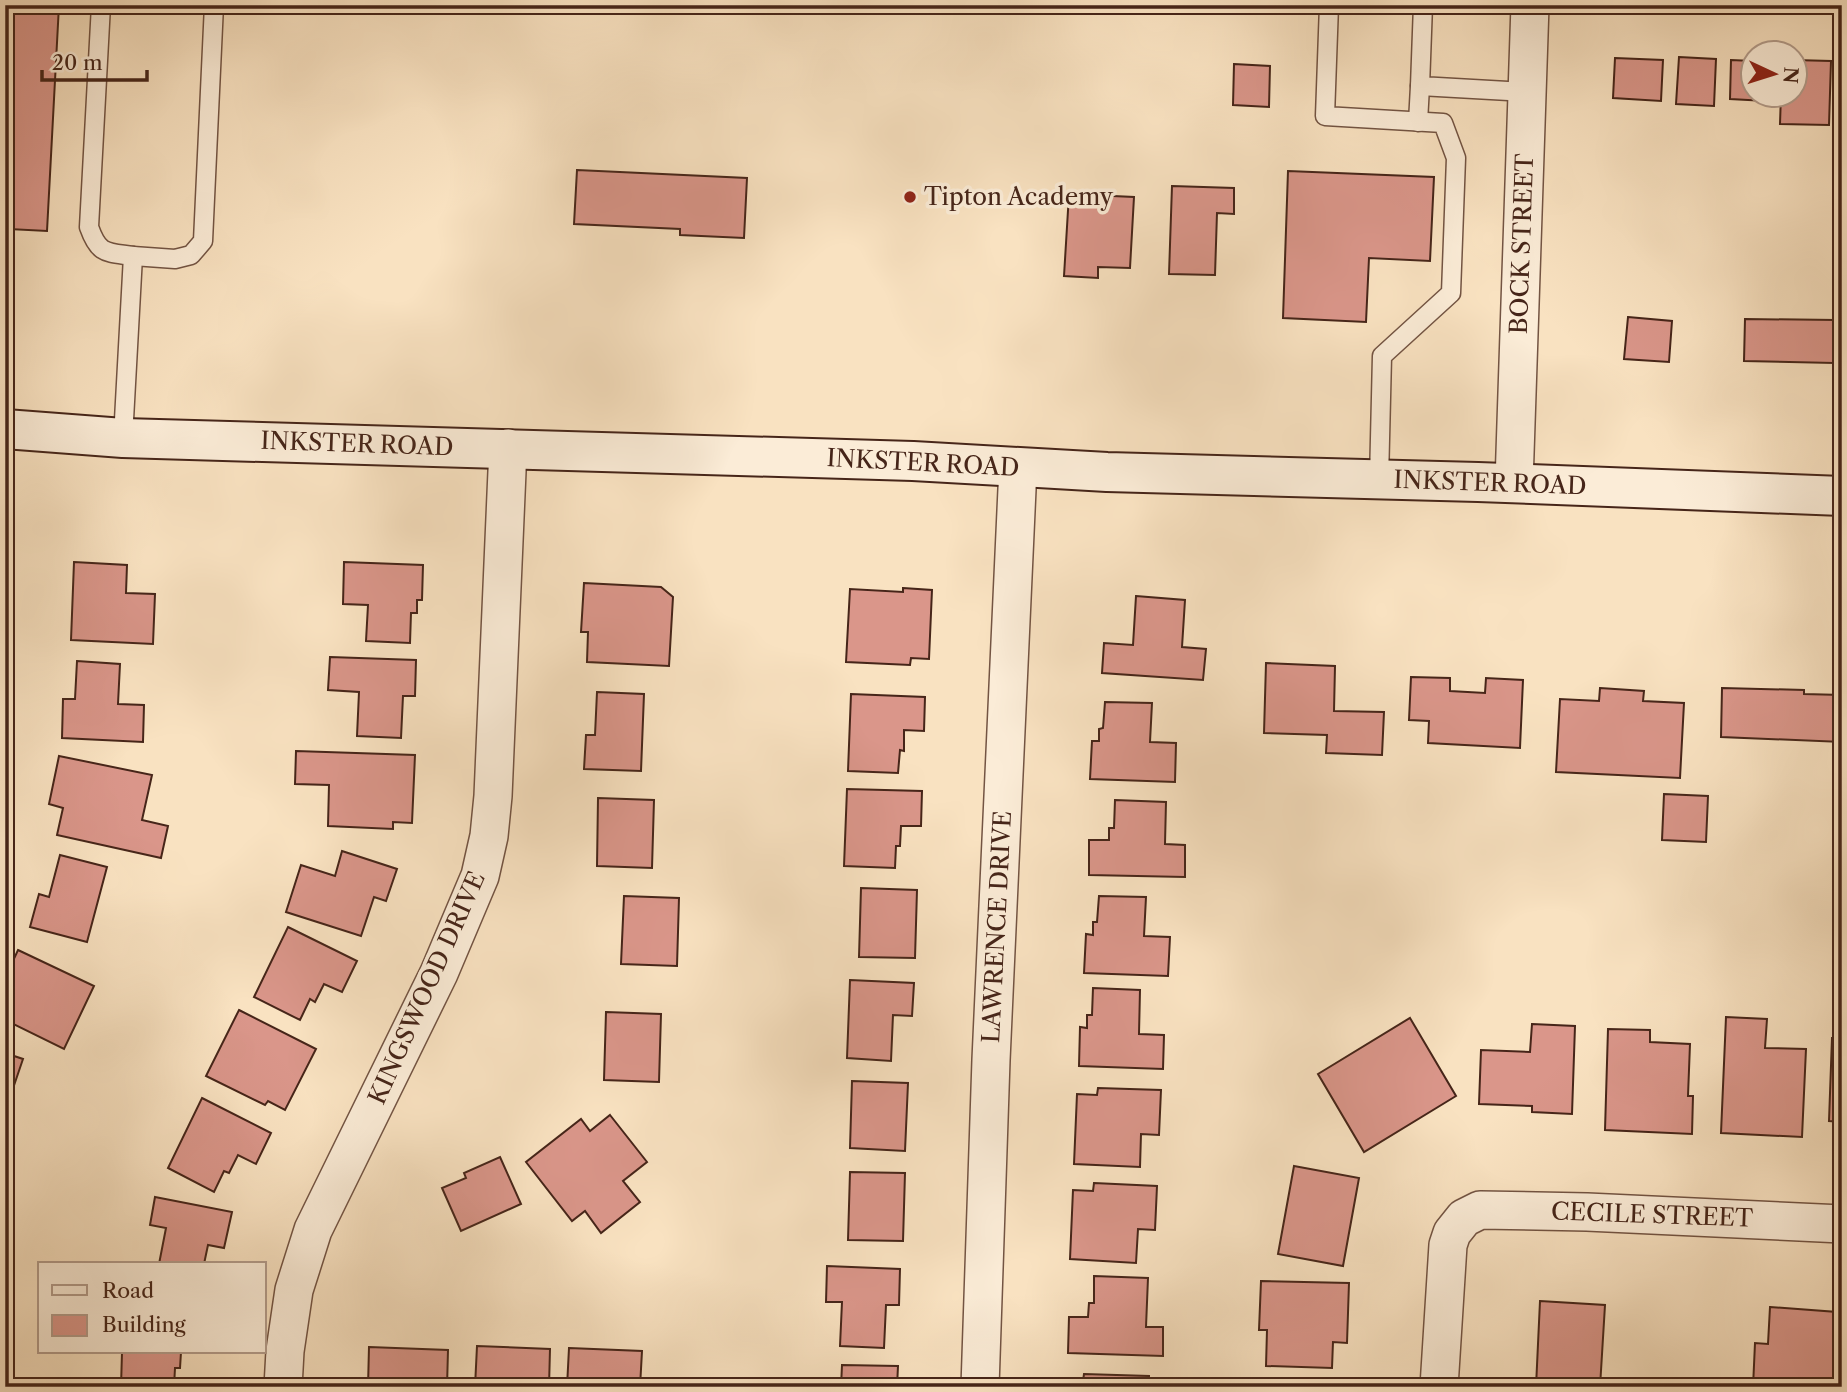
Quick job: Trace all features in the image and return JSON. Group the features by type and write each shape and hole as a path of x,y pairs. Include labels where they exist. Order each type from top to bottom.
{"main road":[{"name":"INKSTER ROAD","path":"5,429 123,438 508,448 1842,496"}],"street":[{"name":"BOCK STREET","path":"1514,484 1530,5"},
{"name":"KINGSWOOD DRIVE","path":"284,1387 285,1351 294,1290 313,1230 439,973 480,876 489,836 493,796 508,448"},
{"name":"LAWRENCE DRIVE","path":"980,1387 991,1060 1018,467"},
{"name":"CECILE STREET","path":"1439,1387 1448,1245 1451,1233 1464,1218 1480,1210 1614,1213 1842,1224"}],"lane":[{"path":"101,5 89,227 94,242 103,252 175,259 191,255 203,241 214,5"},
{"path":"1329,5 1325,116 1443,123 1456,158 1451,293 1382,356 1378,480"},
{"path":"1418,122 1423,5"},
{"path":"1420,86 1527,92"},
{"path":"123,438 133,256"}],"building":[{"path":"5,5 59,5 47,231 9,229 5,233"},
{"path":"1679,57 1716,59 1714,106 1676,104"},
{"path":"1615,58 1663,60 1661,101 1613,98"},
{"path":"1731,60 1738,60 1738,99 1730,99"},
{"path":"1808,60 1831,61 1829,125 1780,124 1781,108 1808,108"},
{"path":"1234,64 1270,66 1269,107 1233,105"},
{"path":"577,170 747,178 744,238 680,235 680,229 574,224"},
{"path":"1288,171 1434,177 1430,261 1369,258 1366,322 1283,318"},
{"path":"1172,186 1234,188 1234,214 1217,213 1215,275 1169,274"},
{"path":"1069,194 1134,197 1130,268 1098,267 1098,278 1064,276"},
{"path":"1628,317 1672,321 1669,362 1624,359"},
{"path":"1745,319 1835,320 1834,363 1744,361"},
{"path":"74,562 127,565 126,593 155,594 153,644 71,640"},
{"path":"344,562 423,565 422,600 417,600 417,613 411,613 410,643 366,641 368,605 343,604"},
{"path":"584,583 661,587 673,597 669,666 587,662 588,632 581,632"},
{"path":"903,588 932,590 929,659 911,658 910,665 846,662 850,589 903,592"},
{"path":"1136,596 1185,600 1182,647 1206,649 1203,680 1102,673 1104,643 1133,645"},
{"path":"330,657 416,660 415,696 403,696 401,738 357,736 359,692 328,690"},
{"path":"77,661 120,664 118,704 144,705 143,742 62,738 63,699 75,699"},
{"path":"1266,663 1335,666 1334,711 1384,712 1382,755 1326,753 1327,735 1264,733"},
{"path":"1411,677 1450,678 1450,691 1485,693 1486,678 1523,680 1520,748 1428,743 1429,721 1409,720"},
{"path":"1600,688 1644,691 1643,701 1684,703 1680,778 1556,772 1560,699 1599,701"},
{"path":"1722,688 1804,690 1804,694 1842,695 1842,742 1721,737"},
{"path":"597,692 644,694 641,771 584,769 586,735 595,735"},
{"path":"851,694 925,697 924,731 904,730 904,751 900,750 898,773 848,771"},
{"path":"1105,702 1152,703 1150,742 1176,743 1175,782 1090,779 1092,741 1099,741"},
{"path":"296,751 415,755 412,823 393,822 393,829 328,826 329,785 295,784"},
{"path":"59,756 152,775 142,820 168,826 161,858 57,835 63,808 49,804"},
{"path":"847,789 922,791 921,826 901,826 900,846 896,846 895,868 844,866"},
{"path":"1664,794 1708,796 1706,842 1662,840"},
{"path":"598,798 654,800 652,868 597,866"},
{"path":"1115,800 1166,802 1165,844 1185,845 1185,877 1089,875 1089,840 1109,840 1109,828 1114,828"},
{"path":"342,851 397,869 386,901 374,897 361,936 286,912 301,865 335,876"},
{"path":"60,855 107,867 87,942 30,927 39,894 49,897"},
{"path":"861,888 917,890 915,958 859,957"},
{"path":"624,896 679,898 677,966 621,964"},
{"path":"1099,896 1146,897 1144,936 1170,937 1168,976 1084,973 1086,934 1093,935"},
{"path":"288,927 357,961 342,992 324,984 315,1002 310,999 300,1020 254,997"},
{"path":"18,950 94,986 64,1049 5,1020 5,978"},
{"path":"850,980 914,983 912,1016 893,1015 891,1061 847,1058"},
{"path":"1093,988 1140,990 1139,1034 1164,1035 1163,1069 1079,1066 1080,1027 1087,1028 1087,1015 1092,1015"},
{"path":"239,1010 316,1049 285,1110 268,1101 265,1105 206,1076"},
{"path":"606,1012 661,1014 659,1082 604,1080"},
{"path":"1726,1017 1767,1019 1765,1048 1806,1049 1802,1137 1721,1133"},
{"path":"1410,1018 1456,1096 1364,1152 1318,1074"},
{"path":"1532,1024 1575,1026 1572,1114 1532,1112 1532,1106 1479,1104 1481,1050 1530,1052"},
{"path":"1608,1029 1650,1030 1650,1042 1690,1044 1688,1096 1693,1096 1692,1134 1605,1130"},
{"path":"1832,1038 1842,1038 1842,1122 1829,1121"},
{"path":"5,1053 23,1059 5,1112"},
{"path":"852,1081 908,1083 905,1151 850,1148"},
{"path":"1098,1088 1161,1090 1159,1135 1141,1134 1140,1167 1074,1164 1077,1094 1097,1095"},
{"path":"202,1098 271,1133 256,1164 238,1155 229,1173 224,1171 214,1192 168,1168"},
{"path":"610,1115 647,1162 623,1181 640,1202 601,1233 585,1211 572,1221 526,1162 581,1119 590,1131"},
{"path":"500,1157 521,1204 461,1231 442,1188 466,1178 464,1173"},
{"path":"5,1162 13,1162 9,1239 5,1239"},
{"path":"1294,1166 1359,1178 1343,1266 1278,1254"},
{"path":"850,1172 905,1173 903,1241 848,1240"},
{"path":"1094,1183 1157,1186 1155,1230 1138,1229 1136,1263 1070,1259 1073,1190 1093,1191"},
{"path":"155,1197 232,1212 224,1248 208,1245 204,1262 159,1262 166,1228 150,1225"},
{"path":"827,1266 900,1269 899,1305 886,1305 884,1348 840,1346 842,1302 826,1302"},
{"path":"1094,1276 1148,1278 1146,1327 1163,1327 1163,1356 1068,1353 1069,1317 1088,1317 1089,1303 1094,1303"},
{"path":"1261,1281 1349,1283 1347,1343 1333,1342 1332,1368 1266,1366 1267,1330 1259,1330"},
{"path":"1540,1301 1605,1305 1600,1387 1536,1387"},
{"path":"1770,1307 1837,1312 1836,1387 1753,1387 1755,1343 1768,1344"},
{"path":"477,1346 550,1349 549,1387 475,1387"},
{"path":"369,1347 448,1350 447,1387 368,1387"},
{"path":"569,1348 642,1351 640,1387 567,1387"},
{"path":"122,1354 181,1354 180,1368 175,1368 174,1387 121,1387"},
{"path":"842,1365 898,1366 897,1387 841,1387"},
{"path":"1084,1374 1149,1376 1149,1387 1063,1387 1064,1380 1083,1381"},
{"path":"673,1379 742,1382 742,1387 673,1387"}],"place":[{"name":"Tipton Academy","path":"910,197"}]}
